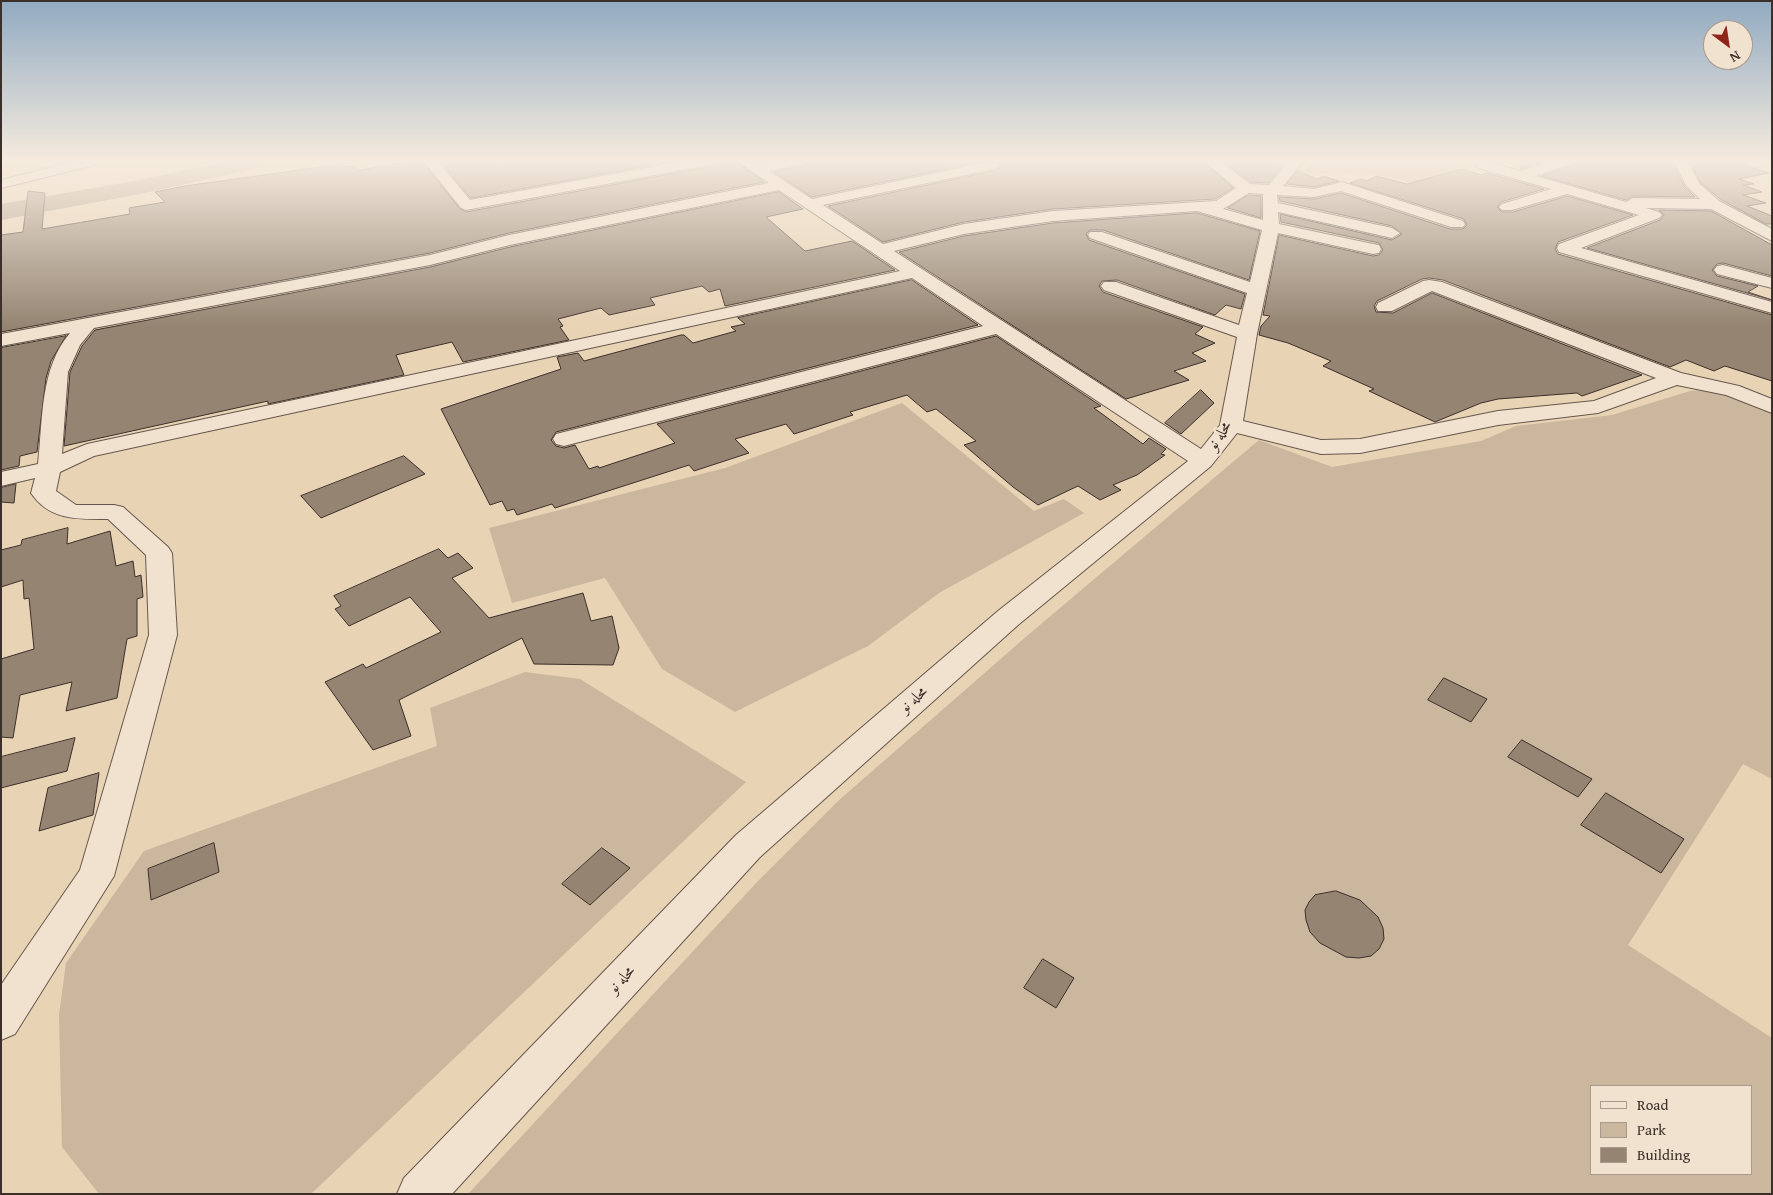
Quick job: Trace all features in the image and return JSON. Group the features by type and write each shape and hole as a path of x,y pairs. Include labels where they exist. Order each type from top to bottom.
{"street":[{"path":"1,340 430,260 509,240 628,216"},
{"path":"826,216 1203,461"},
{"path":"879,250 964,229 1055,216"},
{"name":"محله نو","path":"420,1194 748,846 1008,618 1203,461 1220,442 1231,426 1256,290 1264,216"},
{"path":"1295,216 1373,249"},
{"path":"1319,216 1392,233"},
{"path":"1431,216 1456,224"},
{"path":"1652,216 1565,248 1772,308"},
{"path":"1735,216 1772,236"},
{"path":"1096,236 1256,290"},
{"path":"1722,270 1772,283"},
{"path":"1,479 49,468 87,452 913,273"},
{"path":"1385,307 1433,285 1675,378 1732,390 1772,407"},
{"path":"1110,286 1247,334"},
{"path":"1,1020 96,876 163,635 159,553 114,512 70,512 43,493 49,468 58,372 71,344 87,325"},
{"path":"564,439 997,328"},
{"path":"1231,426 1321,447 1360,446 1498,418 1598,407 1675,378"}],"green space":[{"path":"1703,390 1724,394 1772,414 1772,779 1743,764 1628,945 1772,1038 1772,1194 468,1194 759,880 838,801 1028,635 1259,440 1332,467 1481,441 1516,426 1612,415 1690,391"},
{"path":"902,403 1034,511 1064,499 1084,513 939,593 868,646 735,712 662,669 605,578 512,603 489,528 725,468"},
{"path":"525,672 580,679 746,782 311,1194 99,1194 62,1147 59,1015 66,963 144,851 437,746 430,708"}],"building":[{"path":"25,216 43,216 42,229 120,216 595,216 509,233 430,253 1,332 1,235 23,232"},
{"path":"663,216 772,216 766,217 805,251 852,241 895,270 725,306 720,289 709,292 702,286 650,298 655,305 609,315 601,308 558,319 563,326 560,327 569,340 463,362 452,342 396,355 404,375 268,404 268,401 64,446 70,372 82,346 95,330 430,267 510,247"},
{"path":"843,216 1007,216 964,222 883,242"},
{"path":"1157,216 1207,216 1260,231 1249,280 1103,230 1090,230 1086,234 1089,240 1245,294 1241,309 1226,305 1215,315 1117,280 1102,281 1099,286 1103,292 1203,327 1195,334 1215,343 1192,353 1206,361 1174,371 1189,380 1126,399 899,252 964,236 1053,223"},
{"path":"1280,216 1288,216 1392,240 1402,234 1392,226 1346,216 1410,216 1450,229 1463,229 1467,225 1464,219 1454,216 1631,216 1558,242 1555,249 1558,254 1772,315 1772,381 1725,366 1714,371 1686,360 1670,367 1443,280 1429,278 1422,279 1377,301 1374,306 1376,312 1393,313 1432,293 1642,375 1582,396 1577,393 1498,399 1481,403 1435,422 1369,391 1374,389 1323,366 1331,361 1288,343 1259,335 1261,326 1270,316 1263,315 1279,235 1373,256 1379,255 1383,250 1379,243 1281,222"},
{"path":"1663,216 1720,216 1772,245 1772,276 1723,263 1717,264 1712,270 1717,276 1758,286 1748,292 1772,300 1587,248 1660,220"},
{"path":"1751,216 1772,216 1772,224 1766,224"},
{"path":"912,280 978,325 556,432 551,440 556,446 564,448 575,445 589,469 598,466 599,468 675,443 657,424 996,336 1101,406 1094,408 1143,444 1149,438 1166,449 1161,454 1165,455 1137,475 1113,485 1121,490 1100,500 1078,486 1038,505 1013,487 964,445 976,441 936,409 927,412 907,395 850,412 853,415 794,434 786,424 735,439 749,453 694,471 689,465 555,508 552,504 517,515 514,509 507,511 502,501 490,505 441,409 561,369 557,357 578,353 584,361 681,335 684,335 693,343 736,331 731,327 745,324 738,318"},
{"path":"66,336 51,361 46,378 37,452 20,456 19,466 1,470 1,348"},
{"path":"1201,390 1214,403 1181,434 1165,423"},
{"path":"404,456 425,474 321,518 301,496"},
{"path":"16,484 14,503 1,502 1,488"},
{"path":"68,528 67,544 110,531 116,566 133,561 135,577 141,575 143,597 137,599 137,636 127,639 117,698 66,711 72,682 20,695 13,738 1,737 1,659 34,649 29,598 24,599 23,580 1,587 1,550 21,545 22,540"},
{"path":"439,549 448,558 458,553 473,568 452,578 489,618 583,593 591,621 612,616 619,648 613,665 534,664 522,638 399,700 411,736 373,750 325,682 363,664 366,668 441,632 410,597 349,626 335,609 341,606 334,596"},
{"path":"1444,678 1487,699 1471,722 1428,700"},
{"path":"75,738 67,771 1,788 1,757"},
{"path":"1522,740 1592,779 1578,797 1508,757"},
{"path":"99,773 93,815 39,831 48,788"},
{"path":"1606,793 1684,839 1661,873 1581,825"},
{"path":"214,843 219,872 151,900 148,869"},
{"path":"602,848 630,868 590,905 562,884"},
{"path":"1336,891 1360,900 1378,917 1383,928 1384,939 1379,949 1371,956 1359,958 1346,957 1320,943 1310,932 1305,910 1309,902 1315,895"},
{"path":"1043,959 1074,978 1056,1008 1024,988"}]}
